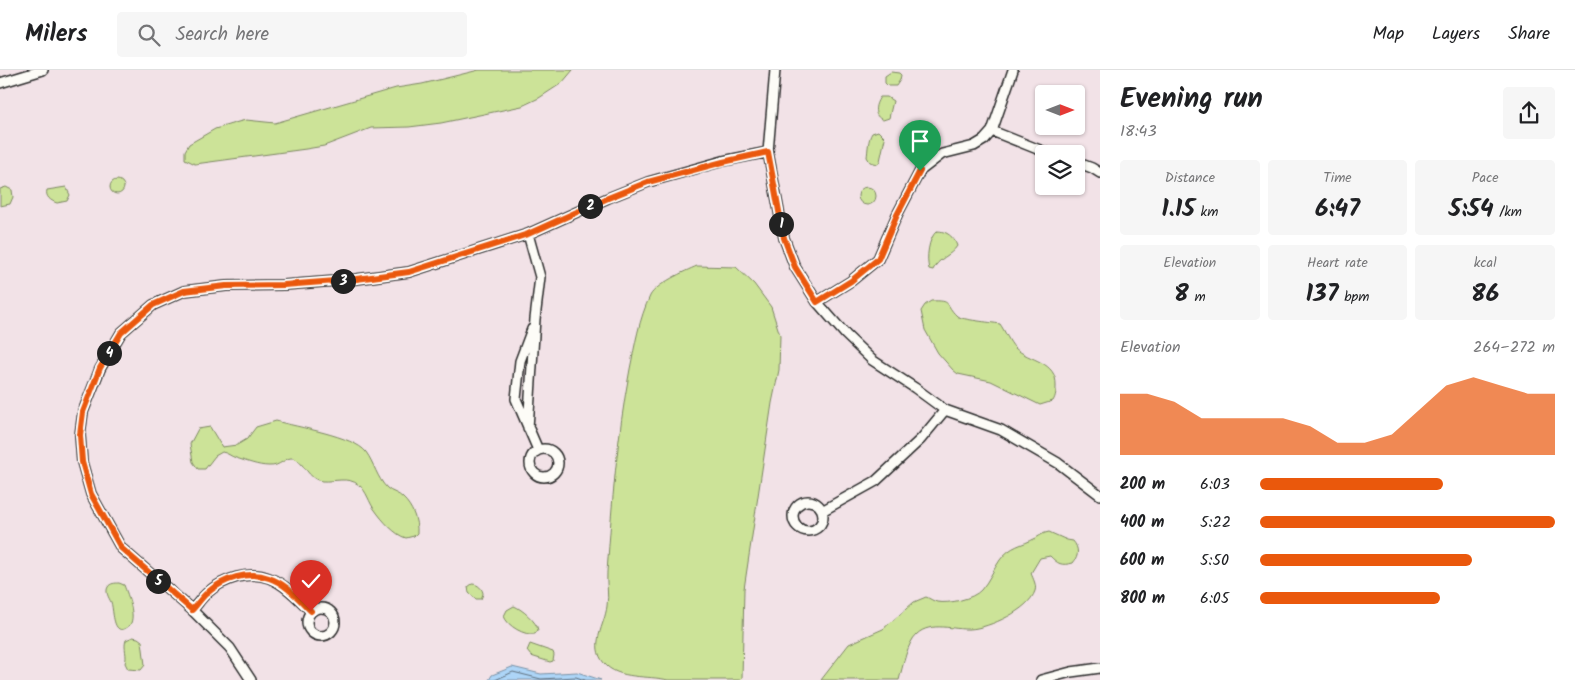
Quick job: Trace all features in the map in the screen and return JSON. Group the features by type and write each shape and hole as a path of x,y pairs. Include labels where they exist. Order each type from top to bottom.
{"street":[{"path":"0,83 43,70"},
{"path":"775,70 768,152 784,238 795,267 817,302 846,335 872,360 945,410 1001,430 1058,463 1100,494"},
{"path":"817,302 851,281 878,259 897,215 920,171 942,154 974,146 992,132 1013,70"},
{"path":"992,132 1035,148"},
{"path":"251,680 248,672 230,648 192,610 121,548 91,494 82,462 80,435 83,412 100,368 121,333 153,305 184,291 226,286 284,285 349,280 409,272 528,234 648,182 768,152"},
{"path":"1085,165 1100,173"},
{"path":"528,234 540,277 535,320 528,428"},
{"path":"535,320 520,362 516,400 538,450"},
{"path":"822,511 876,481 921,439 945,410"},
{"path":"192,610 207,593 223,582 236,577 255,575 269,578 286,588 311,611"},
{"path":"1041,680 1050,676 1100,668"}],"green space":[{"path":"479,70 573,70 562,83 539,98 522,106 441,123 409,127 371,128 324,146 306,149 195,164 185,159 185,151 189,144 215,129 238,122 246,120 275,123 396,88 422,84"},
{"path":"891,72 901,75 896,86 888,86 885,83 885,76"},
{"path":"880,97 887,97 893,101 889,118 883,120 876,113"},
{"path":"878,131 885,138 878,164 870,162 867,157 871,135"},
{"path":"117,180 122,182 124,187 122,192 117,194 112,192 110,187 112,182"},
{"path":"6,187 12,190 13,197 10,204 0,206 0,189"},
{"path":"66,187 70,195 67,201 57,203 48,197 47,190"},
{"path":"867,187 873,190 876,196 873,202 867,205 861,202 858,196 861,190"},
{"path":"937,231 950,235 957,246 933,270 929,269 928,254 930,243"},
{"path":"697,266 736,267 754,284 771,307 780,335 779,370 772,403 744,589 742,678 740,680 668,680 625,675 604,663 598,649 599,635 608,602 607,572 618,445 625,394 638,332 646,305 653,291 671,278"},
{"path":"931,301 945,302 960,317 1000,324 1015,348 1047,366 1052,371 1056,386 1056,394 1053,401 1040,405 991,381 958,374 953,370 938,353 925,330 921,311"},
{"path":"276,421 338,437 360,446 369,456 384,484 401,496 412,509 417,533 406,538 393,530 378,514 362,488 355,482 346,480 317,480 293,458 273,466 265,466 222,452 215,456 205,469 198,469 193,462 190,444 198,429 210,427 222,447 237,445 247,439 256,427"},
{"path":"1049,532 1073,541 1077,549 1076,558 1073,563 1063,564 1058,563 1050,556 1040,558 1031,573 1035,584 1035,591 1025,605 1017,611 997,622 978,628 936,627 923,630 917,634 911,643 899,680 821,680 849,644 883,629 914,602 926,597 936,602 942,602 960,600 972,596 984,587 1000,560 1008,551"},
{"path":"119,583 124,585 131,605 132,621 124,629 117,627 107,591 110,585"},
{"path":"472,584 482,590 481,599 476,599 469,593 468,587"},
{"path":"514,606 535,623 538,630 535,634 522,632 512,627 506,620 504,616 507,610"},
{"path":"133,637 142,641 145,665 141,670 128,669 125,663 126,640"},
{"path":"530,644 553,652 553,661 550,662 531,656 527,651"}],"water":[{"path":"512,667 541,674 577,672 601,680 489,680 492,675"}],"route":[{"path":"311,611 286,588 269,578 255,575 236,577 223,582 207,593 192,610 121,548 108,528 91,494 82,462 80,435 83,412 100,368 121,333 153,305 184,291 226,286 284,285 349,280 409,272 528,234 648,182 768,152 784,238 795,267 817,302 851,281 878,259 897,215 920,171"}]}
